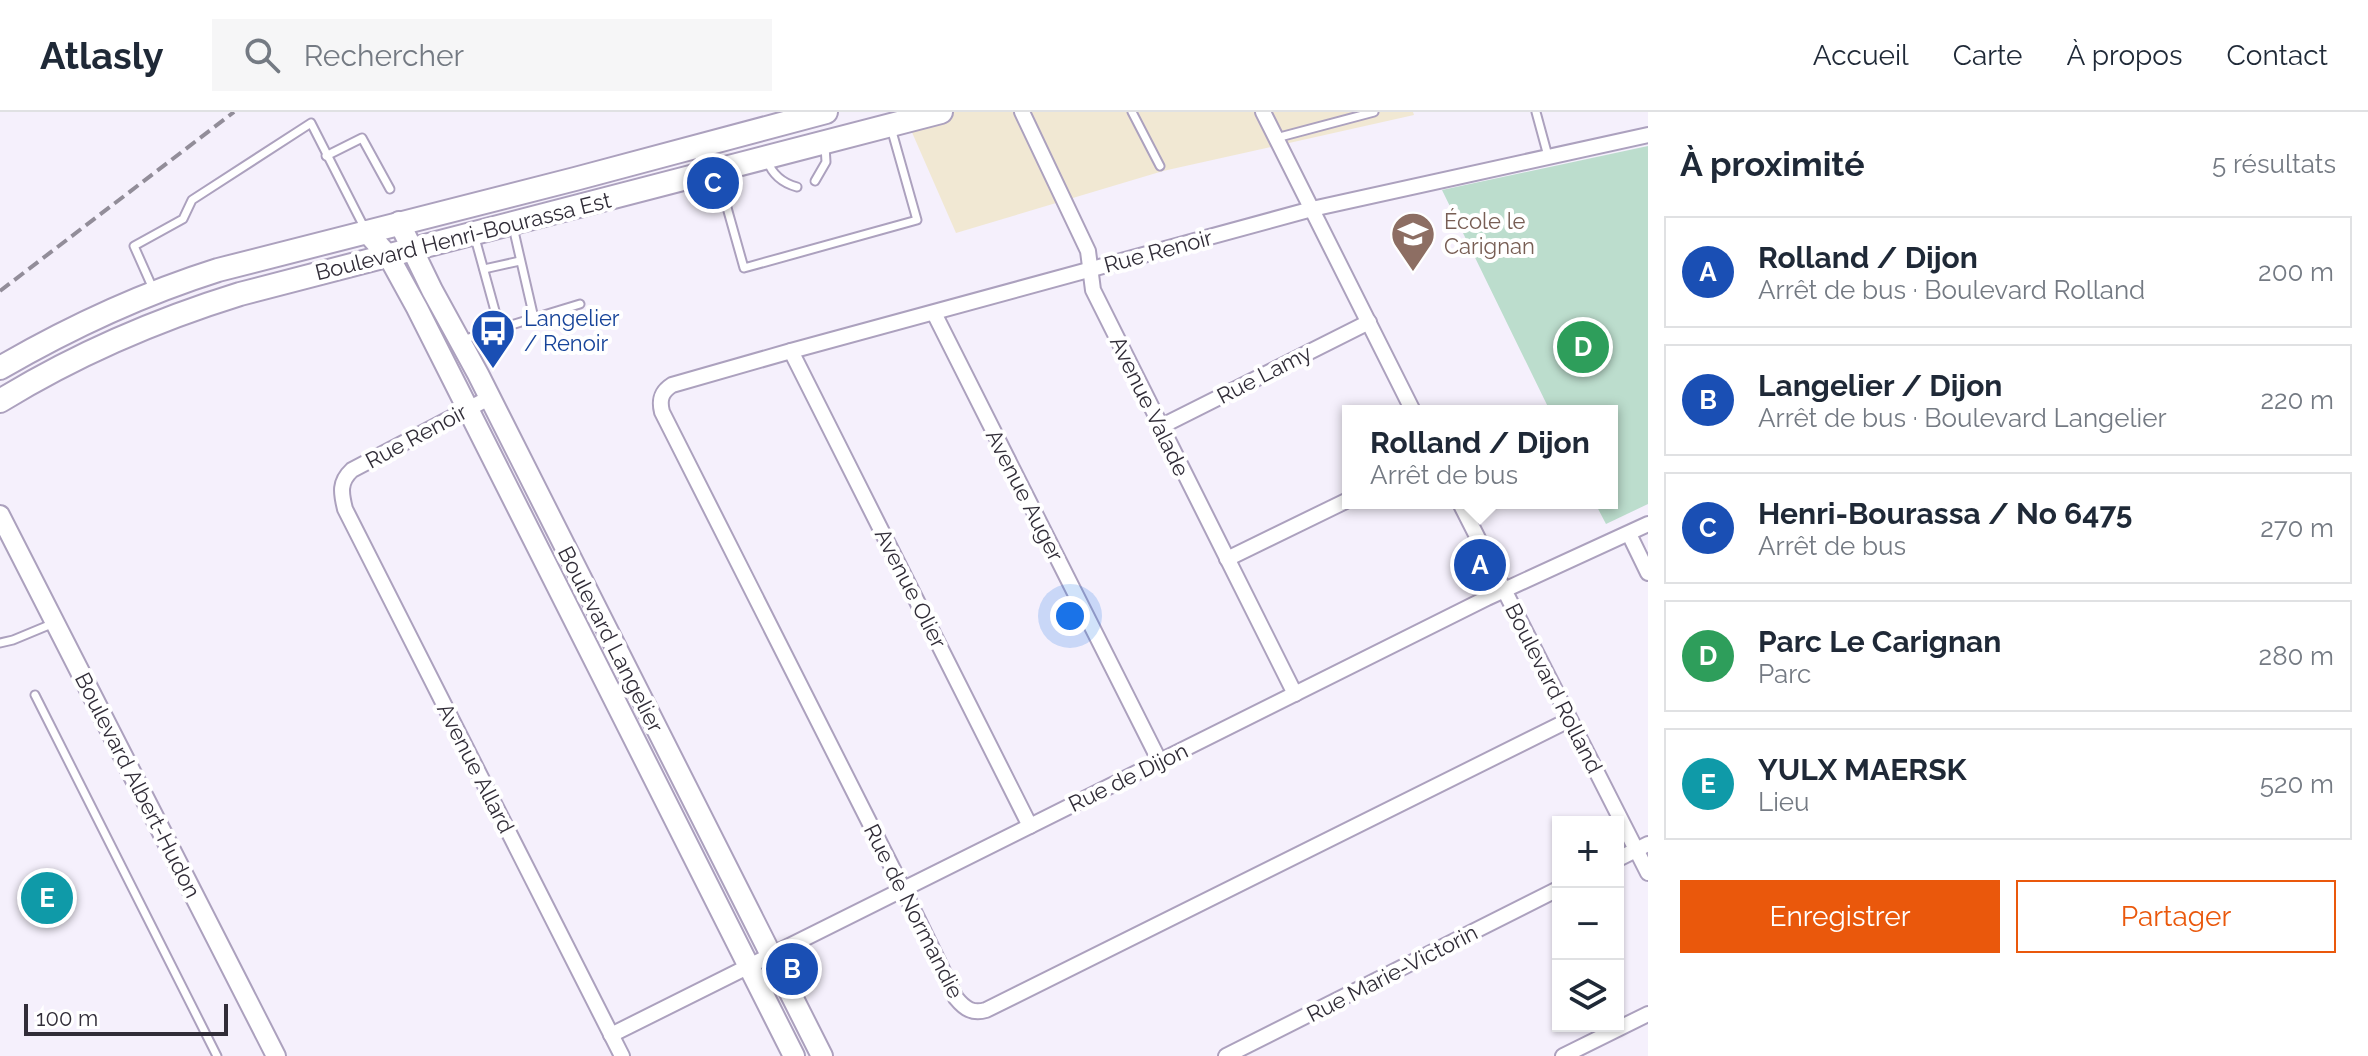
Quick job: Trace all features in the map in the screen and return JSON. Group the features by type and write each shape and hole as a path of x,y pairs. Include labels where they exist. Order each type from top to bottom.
{"main road":[{"name":"Boulevard Henri-Bourassa Est","path":"0,368 68,331 154,292 246,262 826,112"},
{"name":"Boulevard Henri-Bourassa Est","path":"0,401 57,368 154,324 274,284 389,257 941,112"},
{"name":"Boulevard Langelier","path":"399,222 822,1056"},
{"name":"Boulevard Langelier","path":"366,231 389,257 468,409 794,1056"}],"street":[{"name":"Avenue Valade","path":"1022,112 1088,251 1093,290 1295,694"},
{"path":"1263,112 1410,405"},
{"name":"Rue Renoir","path":"672,385 1312,209 1648,135"},
{"name":"Avenue Auger","path":"934,313 1160,762"},
{"name":"Rue Lamy","path":"1160,427 1369,322"},
{"name":"Avenue Olier","path":"791,351 1030,826"},
{"name":"Rue de Normandie","path":"672,385 662,395 662,412 956,998 969,1011 986,1010 1569,720"},
{"name":"Rue Renoir","path":"344,477 489,398"},
{"name":"Avenue Allard","path":"344,477 341,487 345,509 622,1056"},
{"path":"1227,559 1342,503"},
{"name":"Boulevard Rolland","path":"1463,509 1569,720 1642,847 1648,873"},
{"name":"Boulevard Albert-Hudon","path":"0,515 276,1056"},
{"name":"Rue de Dijon","path":"611,1035 1505,590 1648,524"},
{"path":"1629,534 1648,573"},
{"path":"1624,856 1642,847"},
{"name":"Rue Marie-Victorin","path":"1226,1056 1552,892"},
{"path":"1563,1056 1648,1014"}],"lane":[{"path":"1132,112 1160,166"},
{"path":"1276,138 1374,112"},
{"path":"1536,112 1548,157"},
{"path":"154,292 134,246 183,219 192,200 311,123 366,231"},
{"path":"717,171 744,268 917,220 890,125"},
{"path":"326,156 362,138 390,189"},
{"path":"815,181 826,162 824,143"},
{"path":"682,150 692,177"},
{"path":"766,158 771,171 797,187"},
{"path":"513,224 520,279 534,318"},
{"path":"474,234 500,329"},
{"path":"484,269 520,261"},
{"path":"489,286 499,283"},
{"path":"459,340 580,304"},
{"path":"495,308 505,306"},
{"path":"0,643 56,622"},
{"path":"35,695 217,1056"}],"shaded area":[{"path":"940,112 1413,112 1414,115 1163,171 956,233 907,121"}],"green space":[{"path":"1648,146 1648,504 1606,524 1598,509 1618,509 1618,405 1547,405 1442,190"}],"railway":[{"path":"0,291 234,112"}],"place":[{"name":"Henri-Bourassa / No 6475","path":"713,183"},
{"name":"École le Carignan","path":"1413,273"},
{"name":"Parc Le Carignan","path":"1583,347"},
{"name":"Langelier / Renoir","path":"493,370"},
{"name":"Rolland / Dijon","path":"1480,565"},
{"name":"YULX MAERSK","path":"47,898"},
{"name":"Langelier / Dijon","path":"792,969"}]}
